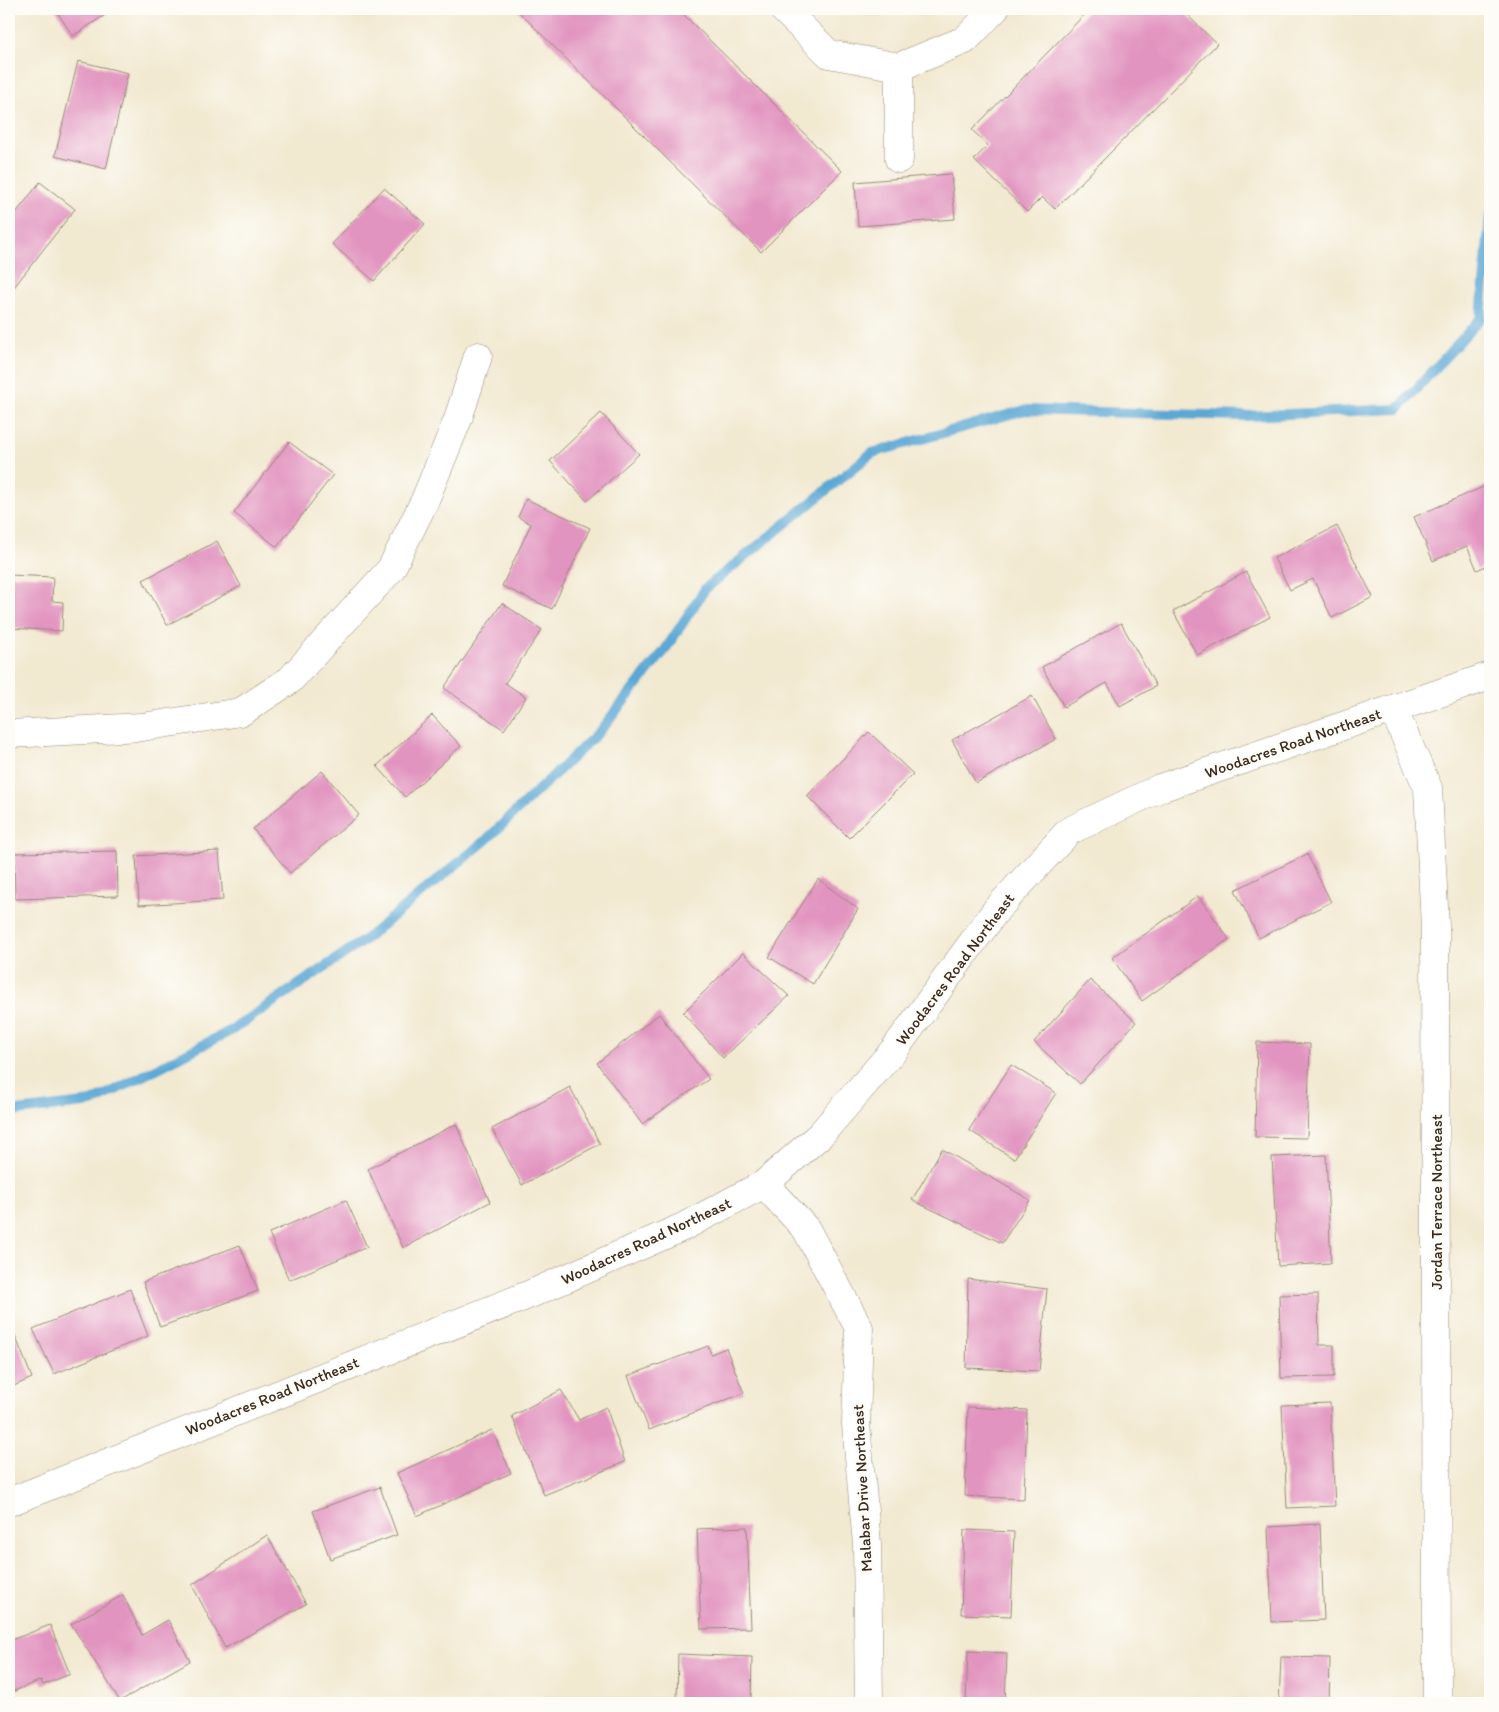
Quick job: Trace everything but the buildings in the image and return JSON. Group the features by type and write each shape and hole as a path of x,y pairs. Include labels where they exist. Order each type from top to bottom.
{"street":[{"path":"783,9 829,54 899,67 965,40 995,9"},
{"path":"899,67 899,159"},
{"path":"9,734 142,727 241,712 290,680 392,569 432,482 458,419 478,356"},
{"name":"Woodacres Road Northeast","path":"9,1502 533,1293 683,1227 764,1184 820,1135 894,1050 997,909 1069,831 1160,788 1490,676"},
{"name":"Jordan Terrace Northeast","path":"1393,709 1428,788 1435,927 1437,1703"},
{"name":"Malabar Drive Northeast","path":"764,1184 806,1229 859,1328 856,1424 867,1544 870,1703"}],"waterway":[{"path":"9,1112 92,1102 232,1030 363,941 485,841 599,732 665,650 705,589 872,453 1025,410 1246,416 1398,409 1481,318 1490,217"}]}
